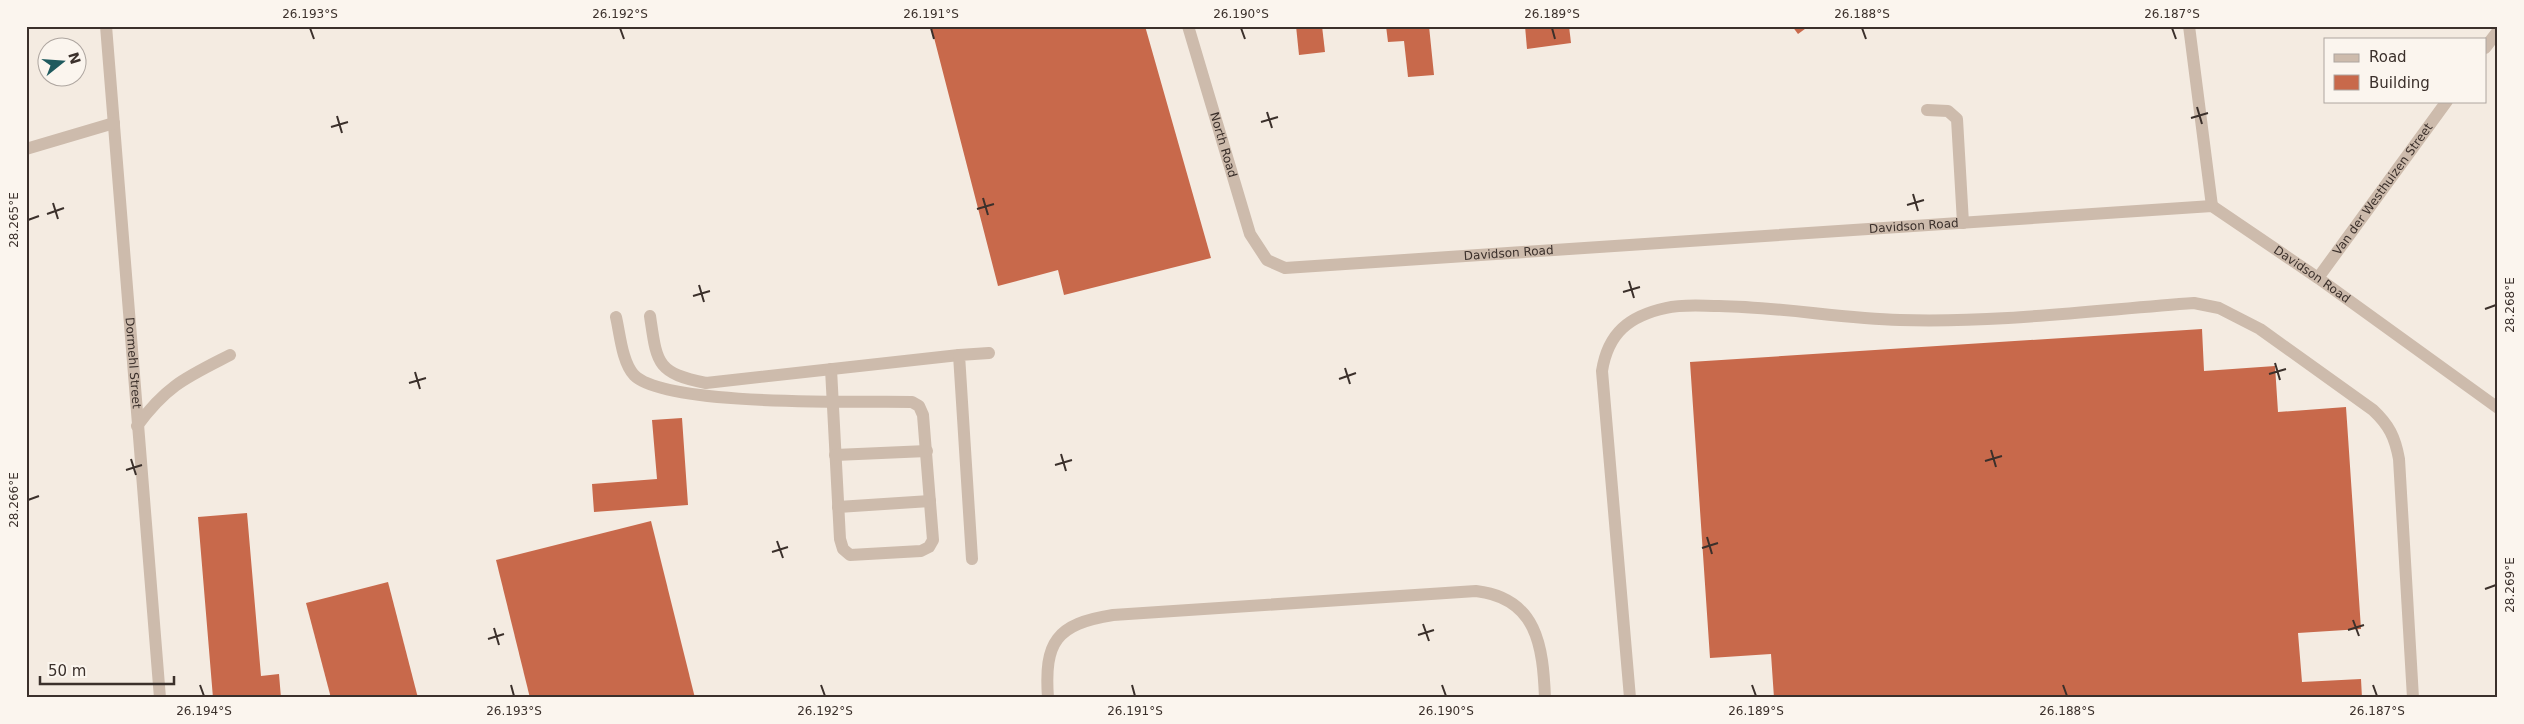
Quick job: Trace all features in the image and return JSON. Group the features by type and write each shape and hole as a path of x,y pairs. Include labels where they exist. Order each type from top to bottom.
{"street":[{"name":"Dormehl Street","path":"106,26 160,698"},
{"name":"North Road","path":"1188,26 1239,203 1250,234 1267,260"},
{"path":"2190,26 2212,206"},
{"path":"2486,47 2498,31"},
{"name":"Van der Westhuizen Street","path":"2318,278 2446,102"},
{"path":"1927,110 1948,111 1957,119 1963,223"},
{"path":"26,149 114,123"},
{"name":"Davidson Road","path":"1267,260 1285,268 1309,268 2212,206 2318,278 2498,408"},
{"path":"1630,698 1602,371 1605,353 1614,336 1629,323 1667,308 1688,306 1737,306 1898,320 1945,321 2194,303 2219,308 2260,329 2373,410 2387,423 2395,439 2399,459 2414,698"},
{"path":"650,316 656,352 663,367 679,378 706,383 989,353"},
{"path":"616,317 628,365 635,376 656,387 705,397 834,401 912,402 918,406 924,415 927,451 933,540 929,547 921,551 850,555 843,549 840,539 838,507 835,455 834,401 832,369"},
{"path":"137,426 156,402 176,383 230,355"},
{"path":"959,355 972,559"},
{"path":"835,455 927,451"},
{"path":"838,507 930,501"},
{"path":"1048,698 1046,670 1052,647 1065,631 1092,618 1113,615 1476,591 1494,593 1508,599 1521,608 1539,642 1544,664 1545,698"}],"building":[{"path":"931,26 1145,26 1211,258 1064,295 1058,270 998,286"},
{"path":"1296,26 1322,26 1325,52 1299,55"},
{"path":"1386,26 1429,26 1434,75 1408,77 1404,41 1388,42"},
{"path":"1525,26 1569,26 1571,43 1527,49"},
{"path":"1792,26 1809,26 1798,34"},
{"path":"2202,329 2204,371 2275,366 2278,412 2346,407 2361,629 2298,633 2302,682 2361,679 2362,698 1774,698 1771,654 1710,658 1690,362"},
{"path":"682,418 688,505 594,512 592,484 657,479 652,420"},
{"path":"247,513 261,676 279,674 281,698 213,698 198,517"},
{"path":"651,521 695,698 530,698 496,560"},
{"path":"388,582 418,698 331,698 306,603"}]}
